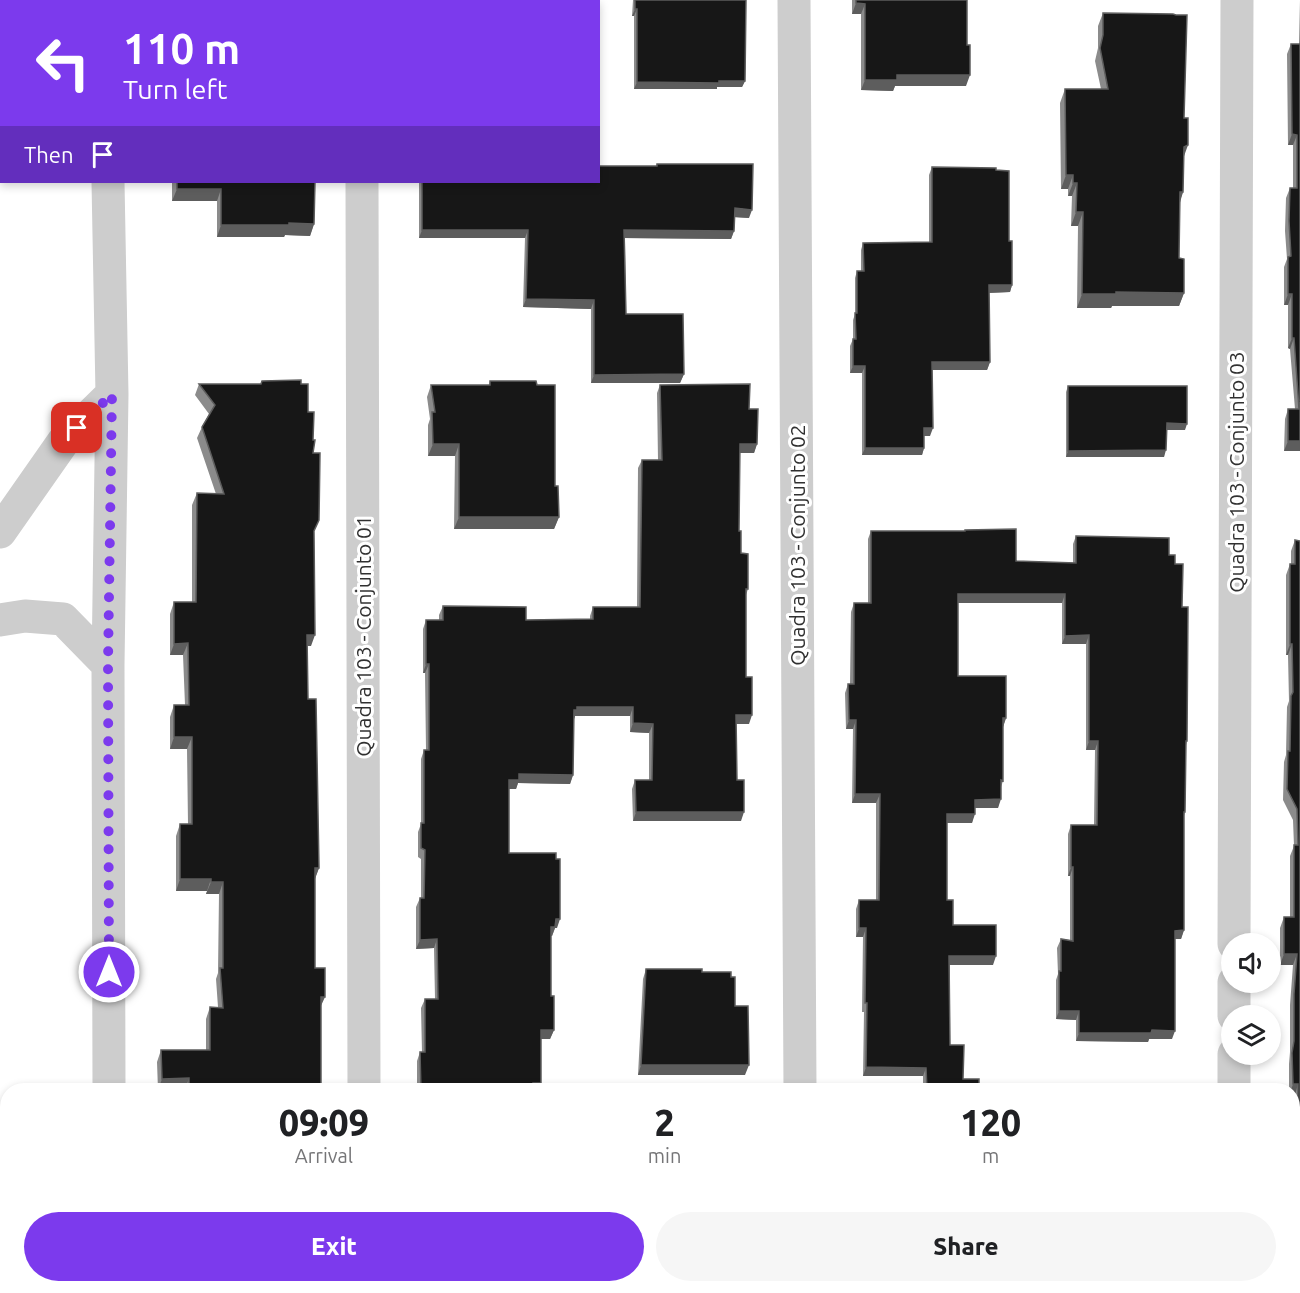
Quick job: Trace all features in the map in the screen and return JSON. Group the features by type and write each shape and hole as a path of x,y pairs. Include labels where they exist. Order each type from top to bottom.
{"street":[{"name":"Quadra 103 - Conjunto 02","path":"794,0 800,1083"},
{"name":"Quadra 103 - Conjunto 03","path":"1234,933 1237,0"},
{"path":"108,183 112,394 108,664 109,1083"},
{"name":"Quadra 103 - Conjunto 01","path":"362,183 364,1083"},
{"path":"0,532 63,442 112,394"},
{"path":"0,620 25,616 63,619 108,664"},
{"path":"1234,1065 1234,1083"}],"building":[{"path":"635,0 746,0 745,81 637,82"},
{"path":"856,0 967,0 970,75 897,75 897,80 865,80 865,4 856,3"},
{"path":"1103,13 1187,15 1184,118 1188,118 1188,145 1184,147 1183,192 1180,192 1179,258 1184,259 1184,293 1082,294 1083,212 1076,212 1077,183 1073,183 1073,175 1066,175 1065,89 1108,89 1100,48 1103,35"},
{"path":"1291,44 1300,44 1300,441 1288,441 1288,409 1299,409 1294,338 1292,338 1292,294 1288,294 1288,257 1291,256 1290,188 1297,188 1297,135 1292,134"},
{"path":"657,164 753,164 752,210 735,208 734,231 624,230 626,314 683,314 684,374 594,375 594,300 526,299 528,230 422,230 422,183 600,183 600,166 657,166"},
{"path":"932,167 996,168 996,170 1009,171 1009,241 1012,241 1012,285 989,285 990,362 932,362 933,428 924,428 924,448 865,448 865,366 853,366 853,339 856,339 857,271 864,271 863,243 932,242"},
{"path":"177,183 315,183 314,224 221,225 221,189 177,189"},
{"path":"301,380 301,384 308,384 308,412 314,412 313,453 320,453 319,520 314,531 315,635 307,635 308,699 316,699 319,868 315,868 315,968 325,968 325,997 321,997 321,1083 189,1083 189,1078 162,1079 161,1050 210,1050 210,1007 223,1008 220,968 223,968 223,882 211,882 211,879 180,879 180,824 192,824 192,737 174,737 174,705 189,705 188,643 174,644 174,602 196,602 197,493 224,494 202,427 215,405 199,384 261,384 262,381"},
{"path":"490,381 536,381 537,385 555,385 555,486 558,486 559,517 459,517 459,444 433,444 432,412 435,412 431,385 490,385"},
{"path":"750,384 749,409 758,409 757,444 740,444 739,531 741,531 741,553 748,554 746,677 752,677 752,715 736,715 737,780 744,780 744,812 636,812 635,780 652,780 653,724 633,723 633,707 577,707 577,710 574,710 573,775 519,774 519,780 509,780 509,853 556,853 556,859 560,859 560,919 556,919 555,927 551,927 551,996 554,996 554,1030 541,1030 541,1083 421,1083 420,1052 425,1052 425,999 438,999 437,939 420,940 420,898 424,898 425,850 421,848 421,823 424,823 424,750 429,750 429,664 426,664 426,620 443,620 443,606 526,607 526,620 593,619 593,607 640,607 642,460 662,460 660,385"},
{"path":"1068,386 1187,386 1187,424 1167,423 1166,450 1068,451"},
{"path":"1016,529 1016,561 1076,563 1076,536 1169,538 1169,555 1175,555 1175,564 1183,564 1182,607 1188,607 1184,930 1175,931 1175,1031 1079,1033 1079,1011 1059,1011 1061,939 1073,941 1071,825 1097,825 1098,741 1089,741 1089,635 1065,636 1065,594 958,594 958,676 1006,676 1006,718 1003,718 1001,799 975,800 975,814 947,814 947,900 953,900 953,925 996,925 996,956 949,956 950,1045 964,1045 963,1079 979,1079 979,1083 927,1083 926,1068 866,1067 866,928 859,928 859,900 879,900 880,794 855,794 856,720 849,720 848,684 854,684 854,603 871,603 871,531"},
{"path":"1295,540 1300,541 1300,1083 1293,1083 1292,1053 1297,954 1284,954 1284,917 1294,917 1294,845 1298,845 1297,809 1287,789 1293,692 1292,644 1290,644 1290,564 1295,564"},
{"path":"646,969 702,969 702,972 731,972 731,977 735,977 735,1006 748,1006 749,1065 641,1065"}],"route":[{"path":"77,428 112,394 108,664 109,972"}]}
